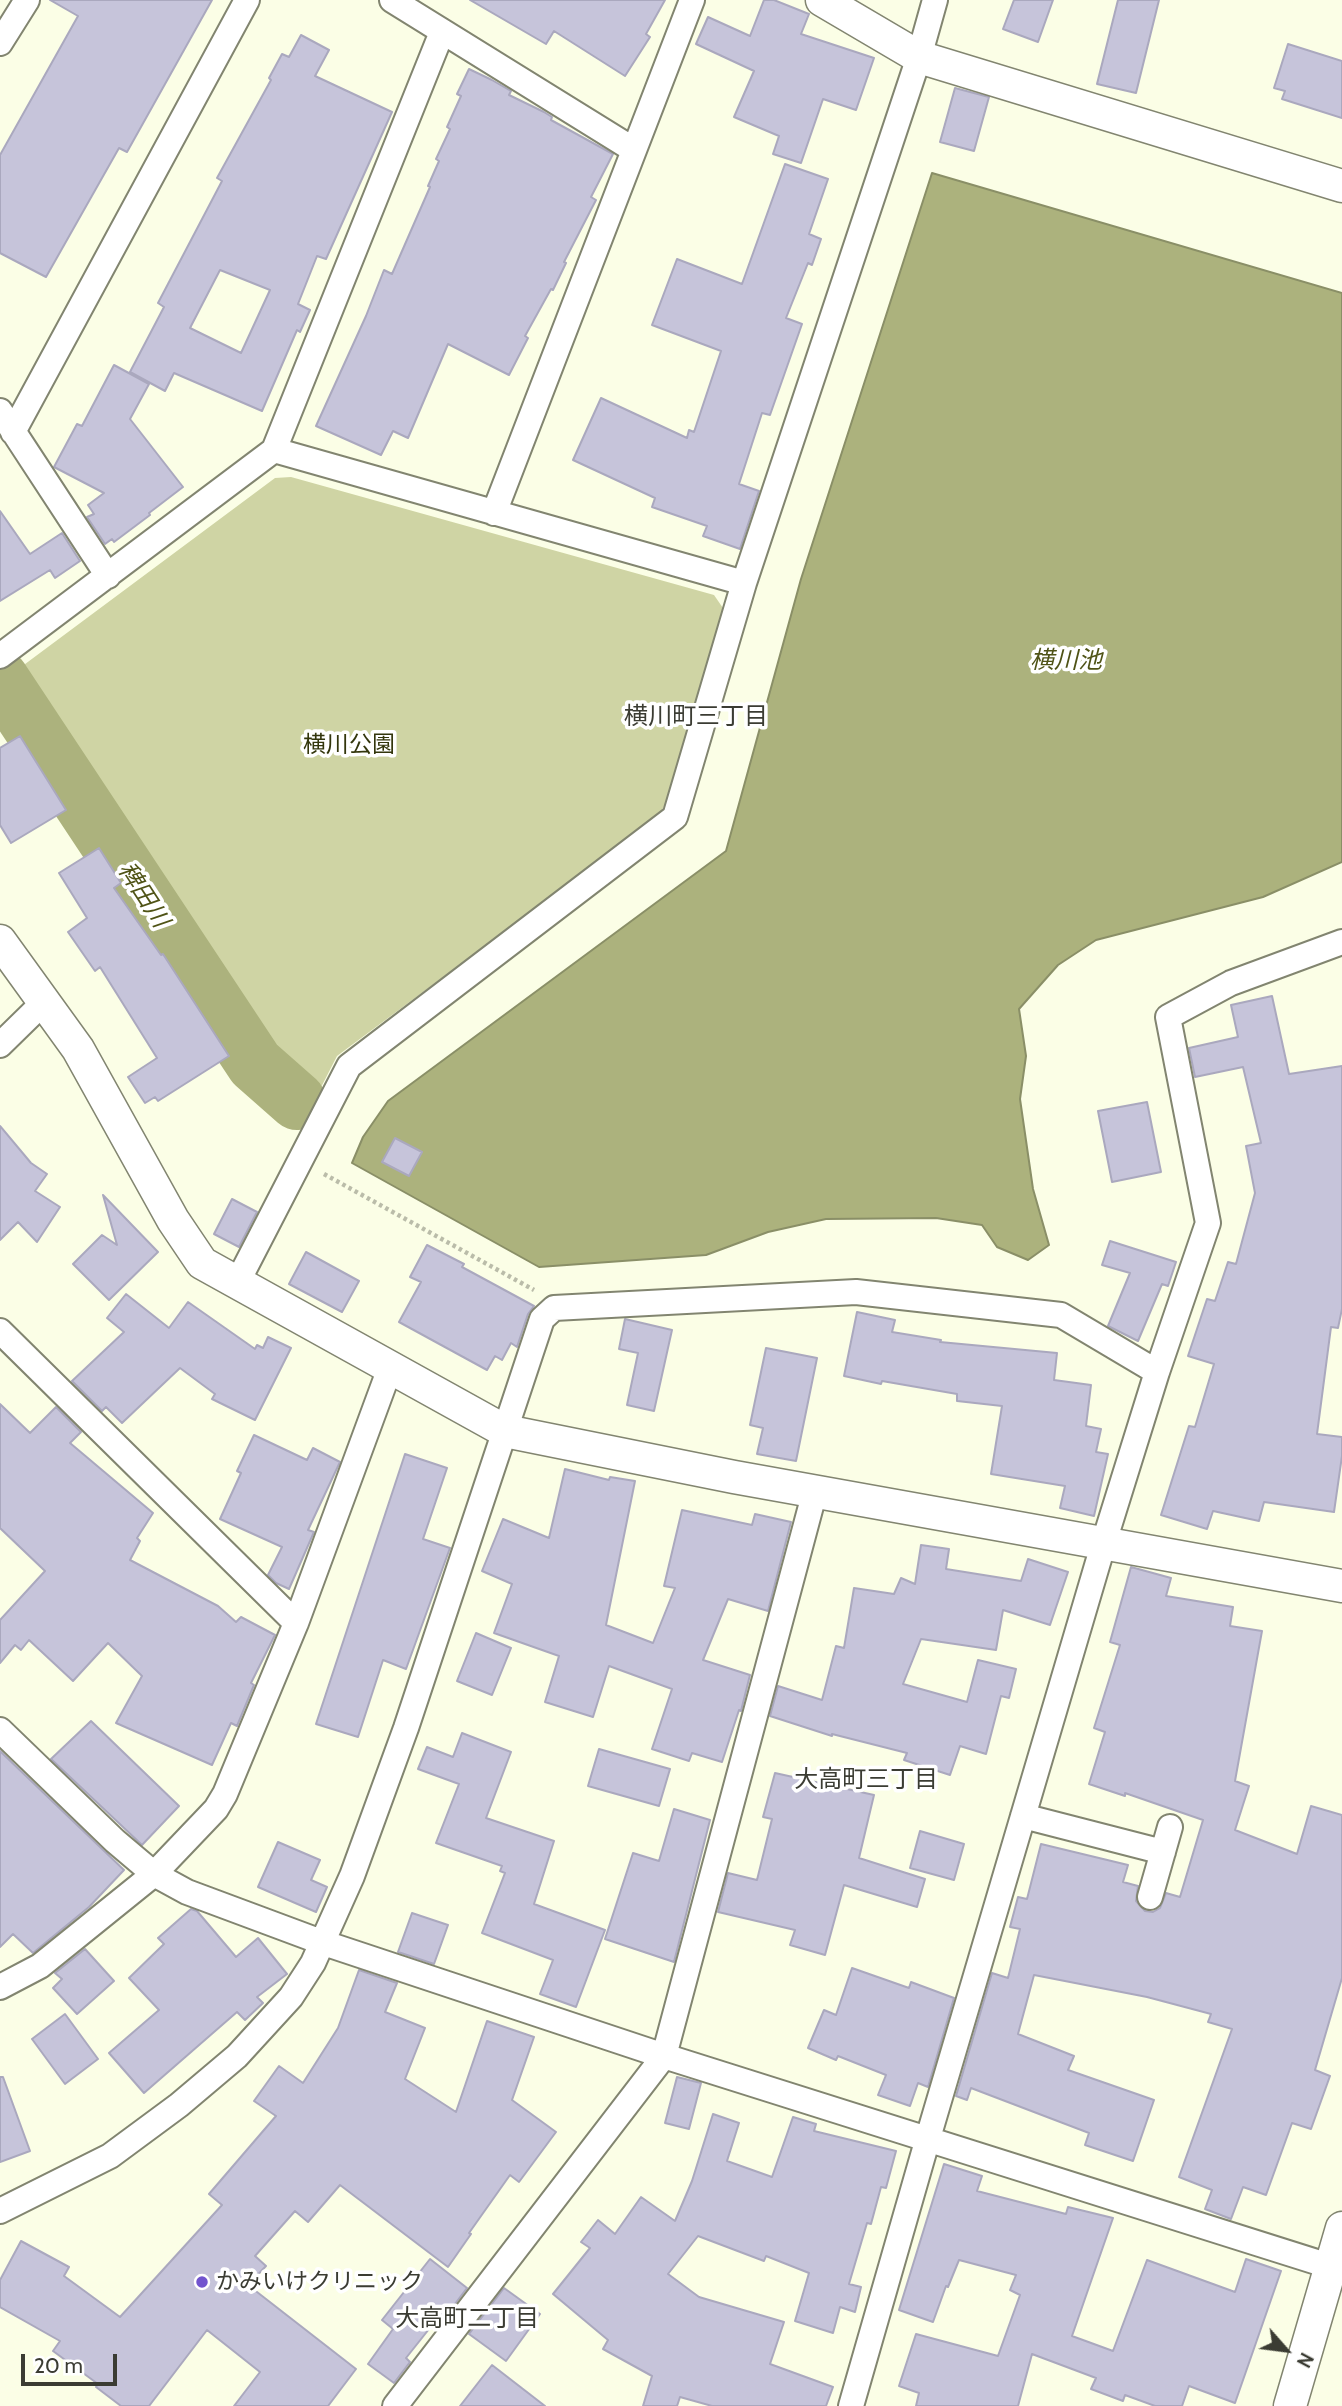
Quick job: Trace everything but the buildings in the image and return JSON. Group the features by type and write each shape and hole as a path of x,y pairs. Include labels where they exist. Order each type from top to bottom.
{"street":[{"path":"0,43 27,0"},
{"path":"13,432 247,0"},
{"path":"392,0 634,150"},
{"path":"494,513 692,0"},
{"path":"822,0 919,57 1342,186"},
{"path":"237,1283 349,1066 675,817 744,583 919,57 935,0"},
{"path":"6,652 274,450 442,32"},
{"path":"0,411 108,576"},
{"path":"274,450 744,583"},
{"path":"0,941 78,1049 173,1220 202,1263 505,1432 816,1492 1342,1586"},
{"path":"851,2406 1104,1542 1157,1372 1208,1223 1167,1017 1231,983 1342,942"},
{"path":"0,1045 45,1001"},
{"path":"0,2211 110,2156 179,2105 237,2056 298,1986 324,1943 352,1876 401,1740 542,1319 554,1308 856,1292 1061,1315 1157,1372"},
{"path":"0,1331 296,1623"},
{"path":"0,1987 40,1966 154,1874 216,1809 225,1794 296,1623 390,1368"},
{"path":"395,2406 664,2056 816,1492"},
{"path":"0,1730 115,1842 154,1874 187,1892 324,1943 664,2056 1336,2268"},
{"path":"1023,1816 1163,1852"},
{"path":"1150,1897 1170,1827"},
{"path":"1290,2406 1336,2268 1342,2228"}],"path":[{"path":"300,1161 539,1292"}],"green space":[{"name":"横川公園","path":"291,477 714,595 725,611 668,799 658,817 337,1056 315,1099 267,1053 226,1005 158,895 9,676 275,478"}],"water":[{"name":"横川池","path":"932,173 1342,293 1342,862 1263,897 1096,940 1058,965 1019,1009 1026,1056 1020,1099 1033,1189 1049,1245 1028,1260 997,1247 982,1225 936,1218 826,1219 768,1232 706,1255 539,1267 352,1163 363,1137 388,1101 726,851 801,579"}],"waterway":[{"name":"稗田川","path":"0,679 255,1064 297,1101"}],"place":[{"name":"かみいけクリニック","path":"202,2282"}],"district":[{"name":"横川町三丁目","path":"696,717"},
{"name":"大高町三丁目","path":"866,1780"},
{"name":"大高町二丁目","path":"467,2319"}]}
